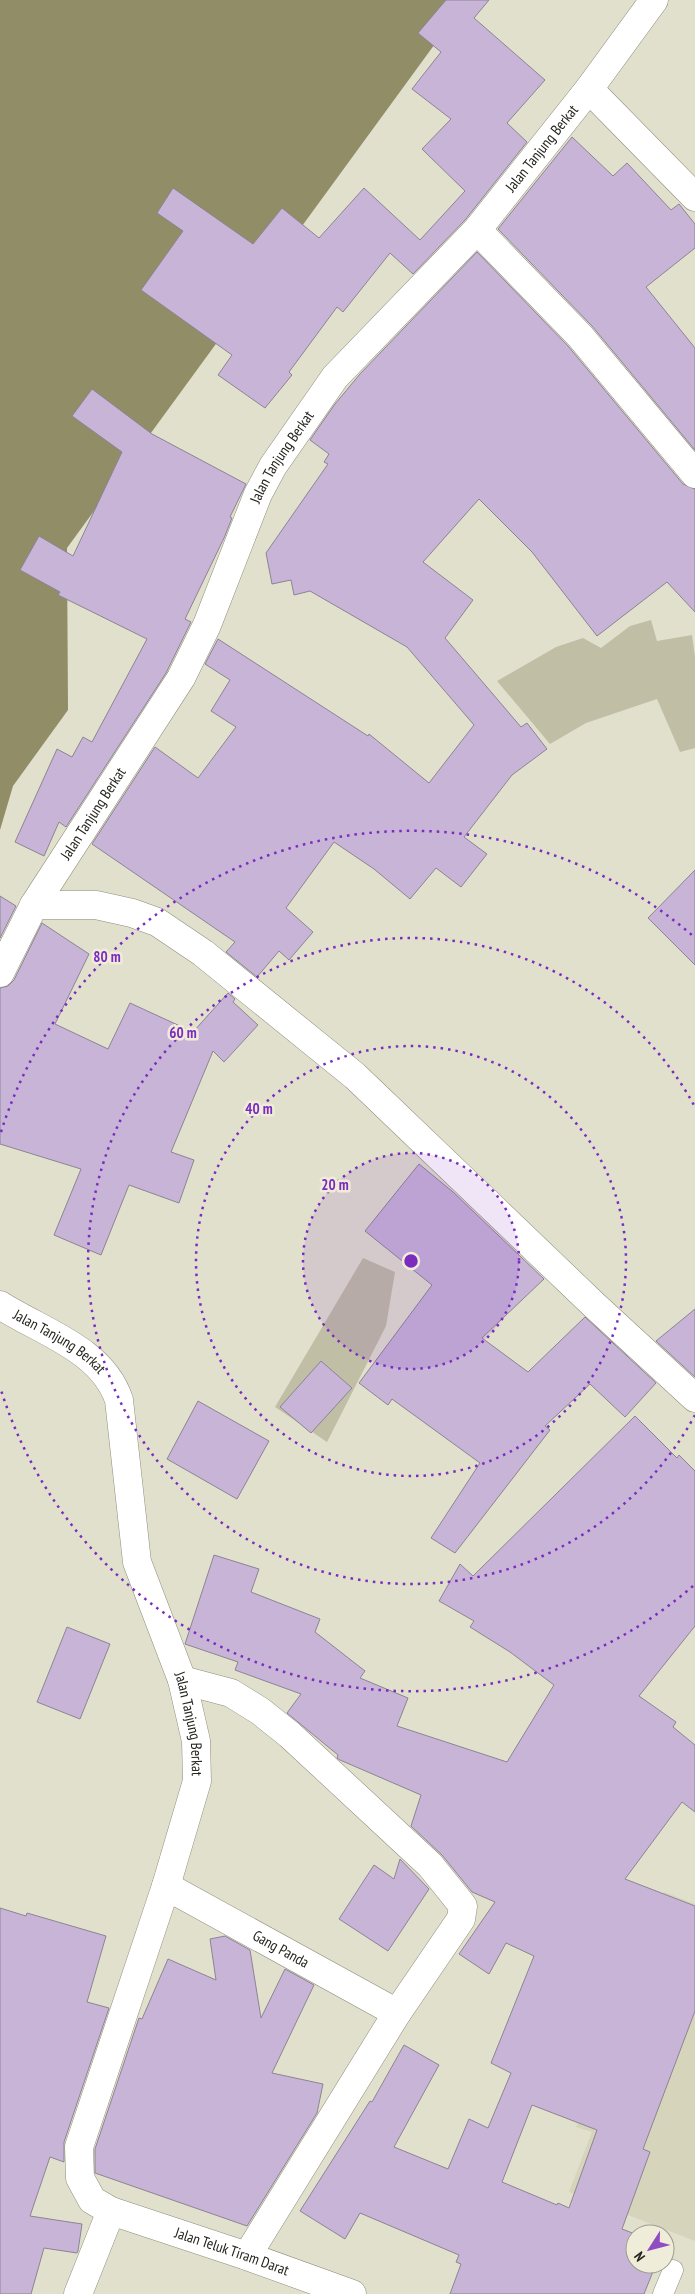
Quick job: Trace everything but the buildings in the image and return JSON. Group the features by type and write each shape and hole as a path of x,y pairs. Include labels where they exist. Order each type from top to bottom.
{"street":[{"name":"Jalan Tanjung Berkat","path":"0,973 34,904 181,678 207,625 258,494 273,466 334,377 477,230 589,89 654,0"},
{"path":"589,89 695,198"},
{"path":"477,230 580,336 695,474"},
{"path":"34,904 96,905 132,913 158,922 203,953 355,1076 593,1304 695,1398"},
{"name":"Jalan Tanjung Berkat","path":"0,1306 82,1352 94,1361 114,1385 119,1400 138,1562 182,1680 196,1741 197,1781 166,1886 79,2147 80,2178 92,2200 111,2211"},
{"path":"182,1680 231,1693 260,1711 290,1735 430,1865 463,1906 461,1919 397,2013 247,2256"},
{"name":"Gang Panda","path":"166,1886 397,2013"},
{"path":"78,2294 111,2211"},
{"name":"Jalan Teluk Tiram Darat","path":"111,2211 247,2256 352,2294"}],"lane":[{"path":"664,2294 672,2274"}],"shaded area":[{"path":"0,0 467,0 67,548 68,710 13,786 0,830"},
{"path":"651,620 657,641 692,635 695,657 695,748 680,752 657,699 586,723 550,744 497,681 556,647 583,638 601,648 630,626"},
{"path":"363,1258 395,1272 386,1326 327,1442 275,1407"},
{"path":"664,1892 695,1904 695,2241 675,2233 675,2224 651,2224 569,2192 592,2132 576,2127"}]}
